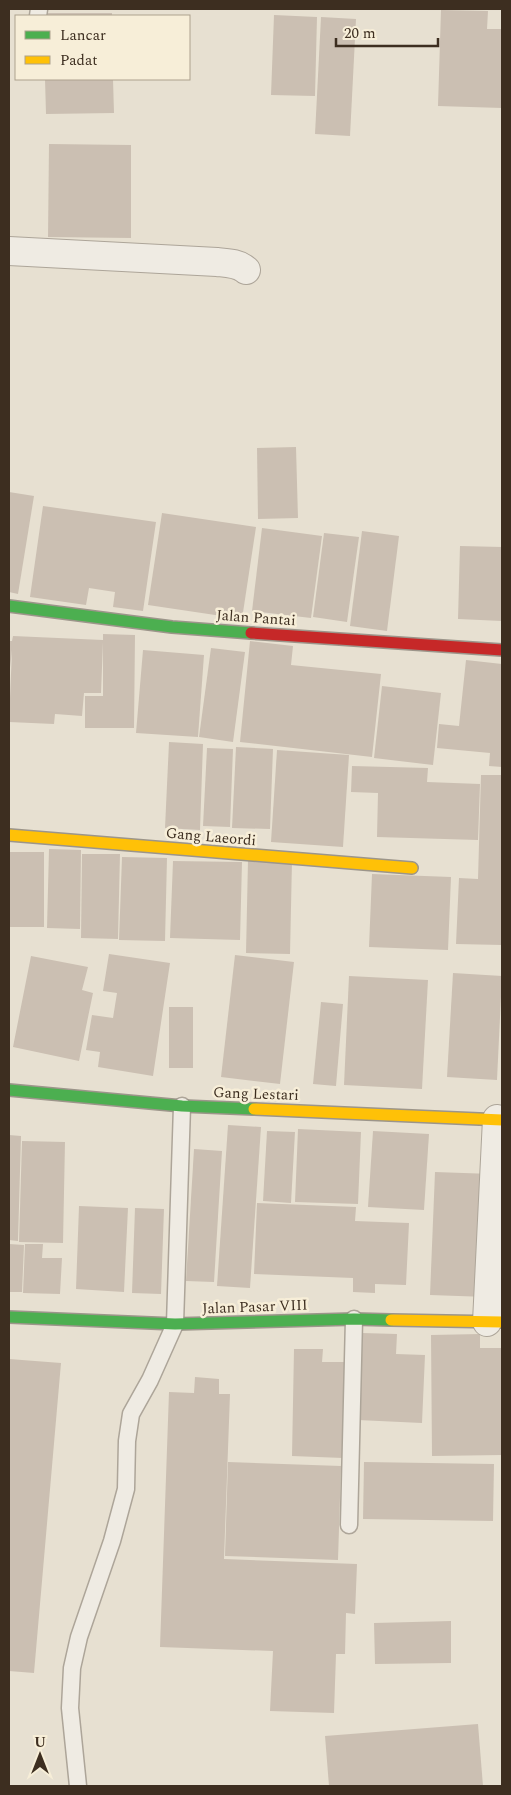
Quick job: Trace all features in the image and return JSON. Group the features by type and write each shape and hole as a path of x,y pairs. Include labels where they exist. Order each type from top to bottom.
{"street":[{"path":"9,251 217,262 232,264 246,270"},
{"name":"Jalan Pantai","path":"9,606 172,627 502,650"},
{"name":"Gang Laeordi","path":"9,835 412,868"},
{"name":"Gang Lestari","path":"9,1090 182,1106 500,1119"},
{"path":"495,1322 500,1119"},
{"name":"Jalan Pasar VIII","path":"9,1317 175,1324 354,1319 495,1322"}],"lane":[{"path":"78,1786 70,1708 72,1668 79,1637 112,1541 126,1489 127,1441 131,1414 150,1380 175,1324 182,1106"},
{"path":"349,1525 354,1319"}],"building":[{"path":"441,10 488,11 487,29 502,29 502,108 438,106"},
{"path":"44,13 112,13 112,15 44,15"},
{"path":"274,15 317,17 315,96 271,95"},
{"path":"321,17 356,19 350,136 315,134"},
{"path":"45,80 113,80 114,113 46,114"},
{"path":"49,144 131,145 131,238 48,237"},
{"path":"296,447 298,518 258,519 257,448"},
{"path":"9,492 34,496 18,594 9,592"},
{"path":"43,506 156,522 143,611 113,607 115,592 89,588 86,605 30,597"},
{"path":"162,513 256,527 242,619 148,605"},
{"path":"262,528 322,536 311,618 252,611"},
{"path":"362,531 399,536 387,631 350,626"},
{"path":"324,533 359,537 347,622 313,617"},
{"path":"460,546 502,547 502,621 458,619"},
{"path":"103,634 135,635 134,728 85,728 85,696 103,696 103,642 101,693 84,693 82,716 55,714 54,724 9,722 12,650 9,668 9,641 12,641 13,636 103,640"},
{"path":"250,641 293,646 291,665 381,674 372,757 240,742"},
{"path":"211,648 245,652 233,742 199,737"},
{"path":"143,650 204,655 198,737 136,733"},
{"path":"466,660 502,664 502,767 489,766 490,753 437,748 439,724 459,726"},
{"path":"382,686 441,693 433,765 374,758"},
{"path":"169,742 203,744 200,830 165,828"},
{"path":"236,747 273,749 270,829 232,828"},
{"path":"207,748 233,749 230,827 203,826"},
{"path":"277,750 349,755 343,847 271,842"},
{"path":"352,766 428,768 427,782 480,784 478,840 377,837 378,793 351,792"},
{"path":"481,775 502,775 502,945 456,944 459,878 478,879"},
{"path":"49,849 81,850 80,929 47,928"},
{"path":"9,852 44,852 44,927 9,927"},
{"path":"82,854 120,854 118,939 81,938"},
{"path":"122,857 167,858 165,941 119,940"},
{"path":"248,860 292,861 290,954 246,953"},
{"path":"173,861 242,862 240,940 170,938"},
{"path":"372,874 451,877 448,950 369,947"},
{"path":"109,954 170,963 153,1076 98,1067 100,1052 86,1050 92,1015 113,1018 117,993 103,991"},
{"path":"235,955 294,962 280,1084 221,1077"},
{"path":"31,956 88,967 82,990 93,993 79,1061 13,1047"},
{"path":"453,973 502,976 497,1080 447,1077"},
{"path":"349,976 428,980 422,1089 344,1085"},
{"path":"321,1002 343,1004 336,1086 313,1084"},
{"path":"169,1007 193,1007 193,1068 169,1068"},
{"path":"228,1125 261,1127 250,1288 217,1286"},
{"path":"298,1129 361,1132 358,1204 295,1202"},
{"path":"267,1131 295,1132 291,1203 263,1201"},
{"path":"373,1131 429,1134 424,1210 368,1207"},
{"path":"9,1135 21,1136 18,1241 9,1240"},
{"path":"22,1141 65,1142 63,1243 19,1242"},
{"path":"194,1149 222,1151 214,1282 186,1281"},
{"path":"435,1172 492,1174 487,1297 430,1295"},
{"path":"257,1203 356,1207 355,1221 409,1223 406,1285 375,1284 375,1293 353,1292 353,1278 254,1274"},
{"path":"79,1206 128,1208 124,1292 76,1289"},
{"path":"135,1208 164,1209 161,1294 132,1293"},
{"path":"9,1244 24,1245 22,1292 9,1292"},
{"path":"25,1244 43,1244 42,1258 62,1258 60,1294 23,1293"},
{"path":"362,1333 397,1334 396,1354 425,1355 422,1423 358,1420"},
{"path":"480,1334 480,1348 502,1348 502,1455 432,1456 431,1335"},
{"path":"294,1349 323,1349 322,1362 345,1362 343,1458 292,1456"},
{"path":"9,1359 61,1363 34,1673 9,1671"},
{"path":"195,1377 219,1379 219,1394 230,1394 224,1559 357,1564 355,1614 346,1613 345,1654 336,1654 334,1713 270,1711 273,1651 160,1647 169,1392 194,1393"},
{"path":"228,1462 341,1466 338,1560 225,1556"},
{"path":"364,1462 494,1464 493,1521 363,1519"},
{"path":"451,1621 451,1663 375,1664 374,1623"},
{"path":"478,1724 483,1786 329,1786 325,1736"}],"traffic: fast":[{"path":"9,606 172,627 251,633"},
{"path":"9,1090 182,1106 254,1109"},
{"path":"9,1317 175,1324 354,1319 391,1320"}],"traffic: slow":[{"path":"9,835 412,868"},
{"path":"254,1109 502,1120"},
{"path":"391,1320 502,1322"}],"traffic: jam":[{"path":"251,633 502,650"}]}
